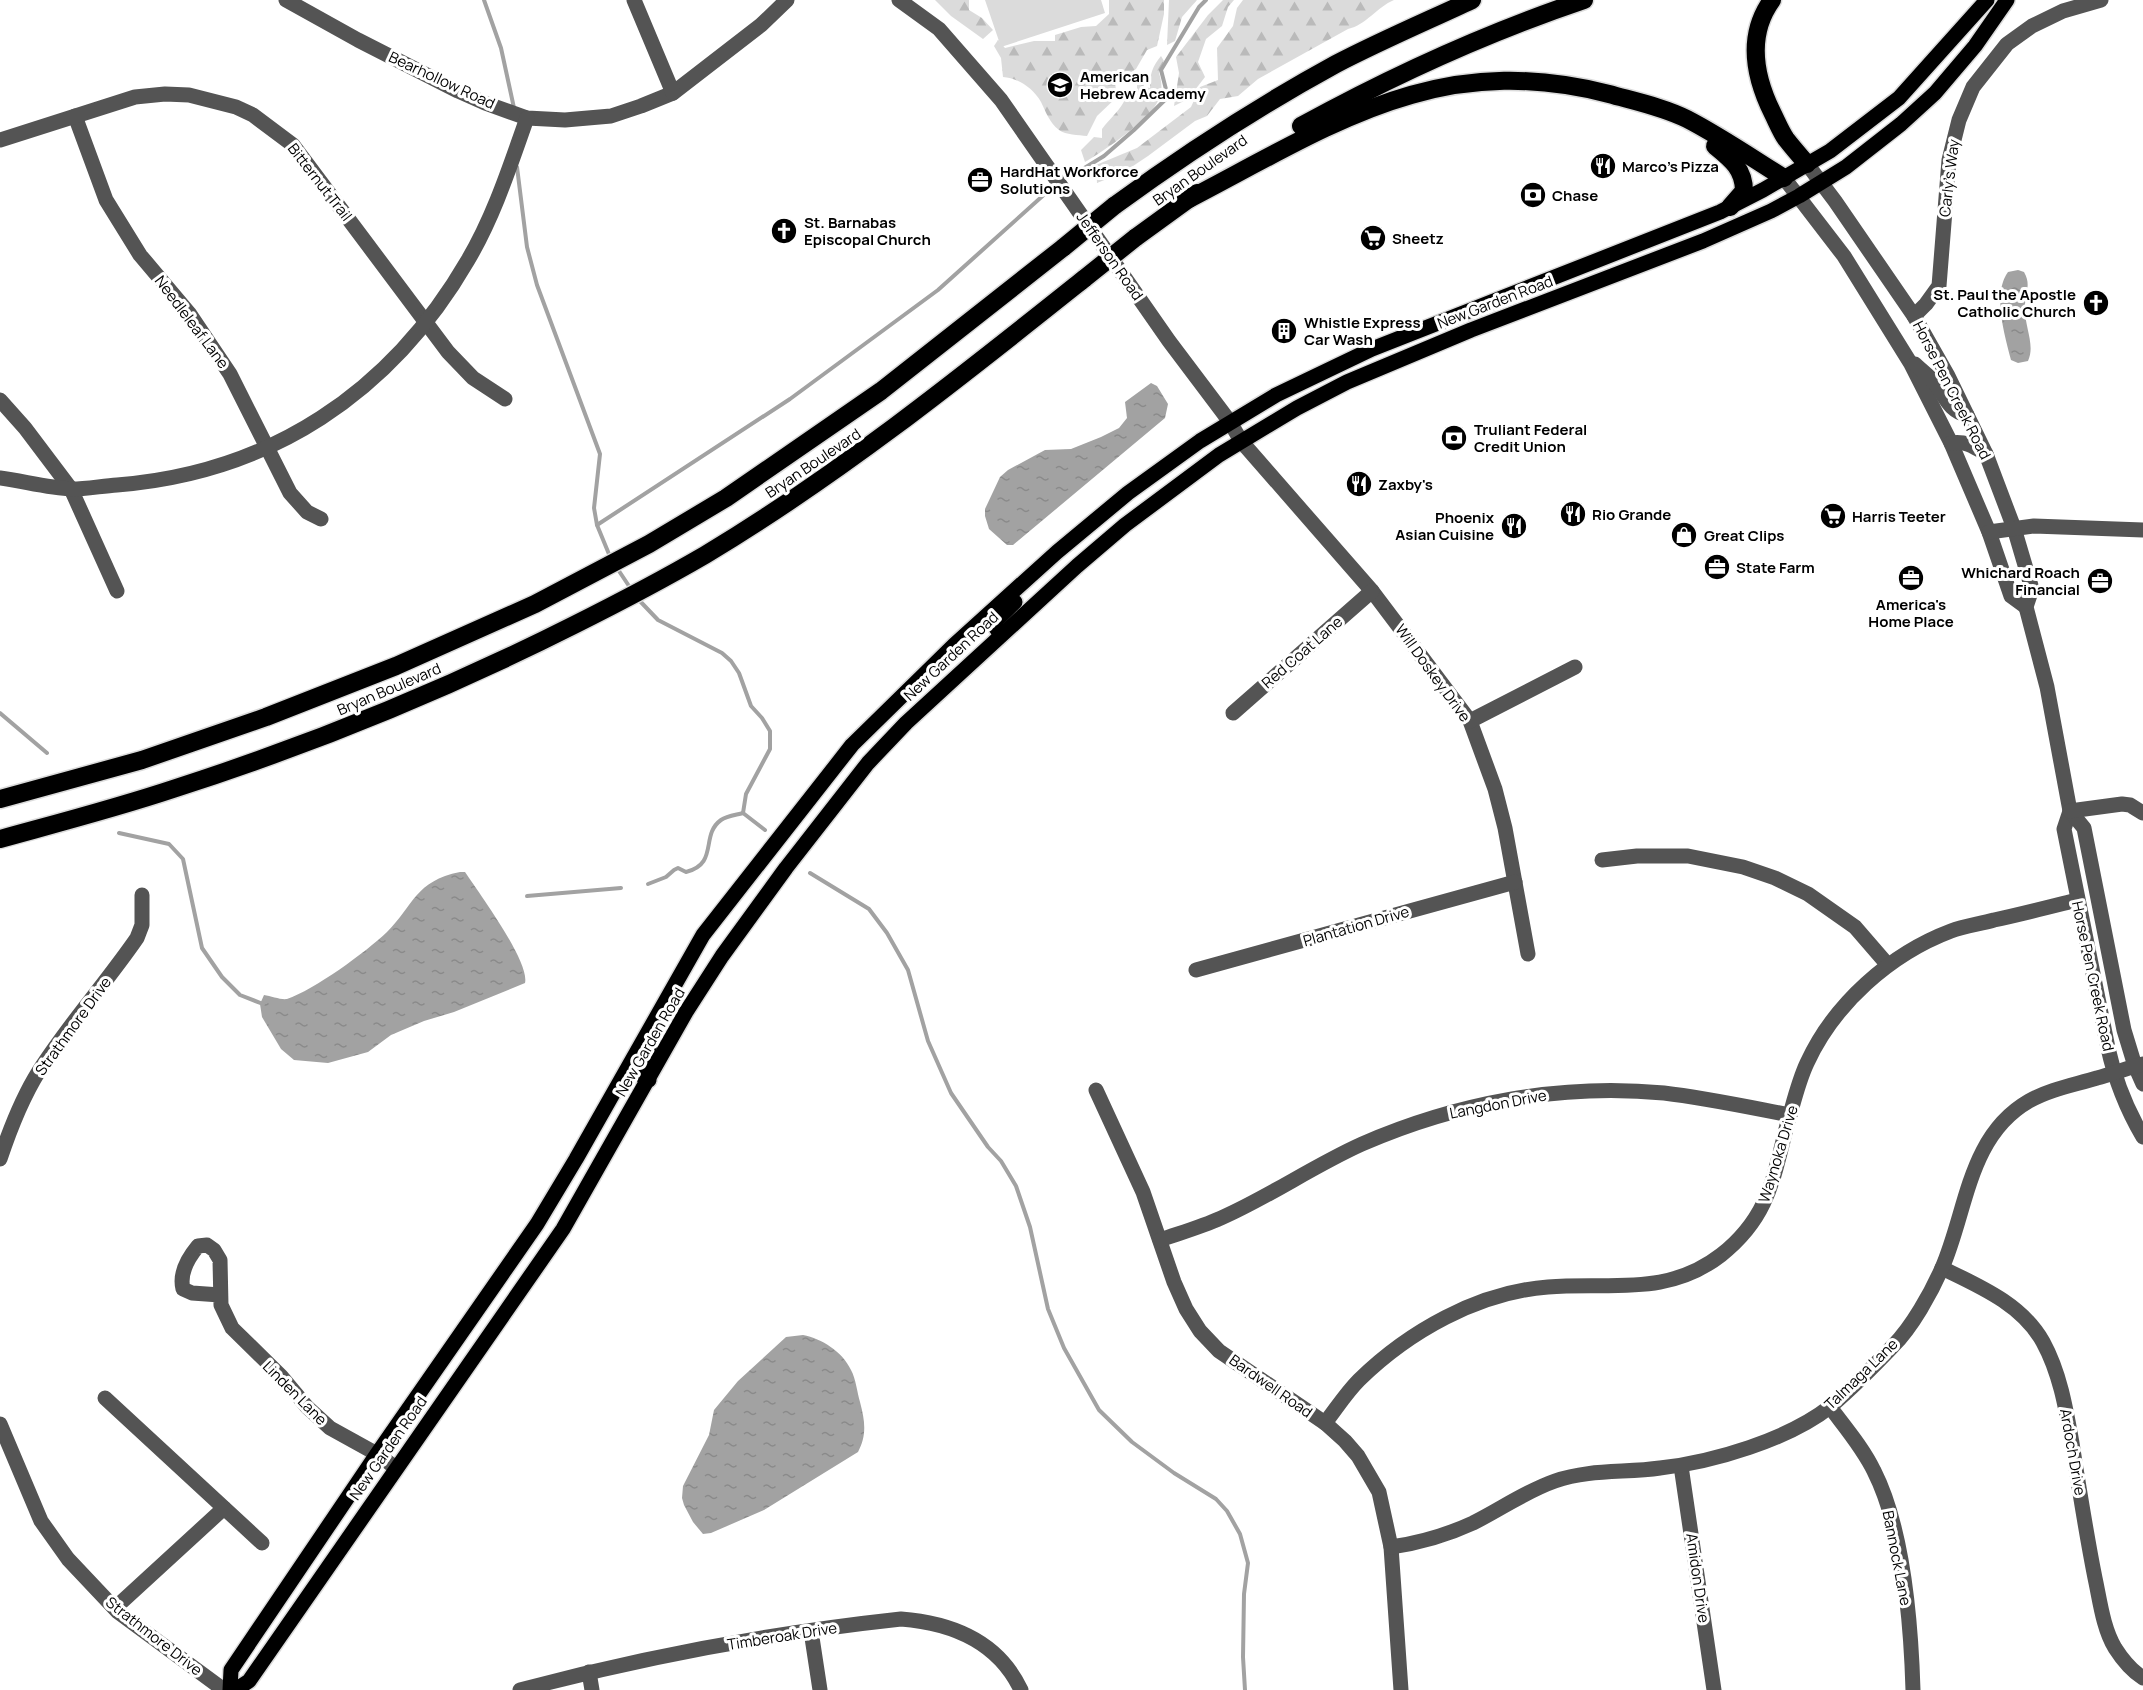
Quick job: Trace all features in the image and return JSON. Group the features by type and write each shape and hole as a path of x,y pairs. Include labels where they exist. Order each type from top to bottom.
{"highway":[{"path":"1338,63 1449,0"},
{"name":"Bryan Boulevard","path":"0,799 142,760 266,717 396,666 535,604 649,544 726,498 881,391 1114,206 1239,120 1338,63 1472,0"},
{"name":"Bryan Boulevard","path":"0,839 173,789 339,730 521,652 602,611 703,556 840,467 929,401 1136,238 1265,146 1380,84 1502,29 1584,0"},
{"path":"1772,0 1757,33 1756,66 1765,98 1785,137 1807,164"},
{"path":"1189,199 1335,122 1396,99 1449,85 1482,81 1517,80 1558,84 1638,102 1686,118 1784,178"},
{"path":"1698,126 1710,141 1737,166 1742,177 1744,191 1730,207"}],"main road":[{"name":"New Garden Road","path":"230,1690 231,1670 377,1454 537,1224 704,935 852,745 954,645 1039,568 1128,493 1230,422 1302,381 1372,348 1730,207 1830,150 1899,98 1987,0"},
{"name":"New Garden Road","path":"235,1690 249,1681 563,1229 615,1142 686,1012 722,956 786,868 868,763 906,723 1125,525 1219,454 1297,408 1347,382 1492,322 1703,241 1822,183 1901,124 1935,93 1975,46 2007,0"},
{"path":"1001,635 994,625 996,621 1022,596 1039,568"},
{"path":"686,1012 688,999 705,966 700,960 691,958"},
{"path":"649,1080 642,1076 640,1070 651,1048 653,1024"},
{"path":"615,1142 620,1119 632,1092 626,1084 620,1083"},
{"path":"421,1390 442,1403"}],"street":[{"name":"Bearhollow Road","path":"286,0 458,92 527,118 565,120 611,116 673,93 762,26 788,0"},
{"path":"634,0 673,93"},
{"name":"Jefferson Road","path":"899,0 939,29 1001,100 1169,341 1230,422 1241,441"},
{"name":"Carly's Way","path":"1914,316 1939,286 1949,160 1959,120 1973,87 2007,44 2032,26 2062,11 2101,0"},
{"name":"Bitternut Trail","path":"0,140 135,97 165,94 189,95 213,100 253,115 293,145 448,352 473,378 506,399"},
{"name":"Needleleaf Lane","path":"75,116 106,200 140,255 189,313 230,374 290,493 307,512 321,519"},
{"path":"0,478 71,489 152,482 210,470 292,437 326,416 391,362 426,323 454,284 470,258 500,192 527,118"},
{"name":"Horse Pen Creek Road","path":"1807,164 1914,316 1948,376 1986,454 2014,528 2032,590 2026,606 2047,687 2070,811 2064,829 2113,1073 2143,1137"},
{"name":"Horse Pen Creek Road","path":"1784,178 1844,256 1905,355 1951,443 1989,532 2011,596 2026,606"},
{"path":"1905,355 1934,382 1949,406 1967,415"},
{"path":"0,400 25,428 71,489 117,591"},
{"name":"Will Doskey Drive","path":"1241,441 1372,591 1470,721 1495,789 1528,954"},
{"path":"1951,443 1963,441 1986,454"},
{"path":"1989,532 2034,526 2143,530"},
{"name":"Red Coat Lane","path":"1233,713 1372,591"},
{"path":"1470,721 1575,667"},
{"path":"2070,811 2122,804 2130,805 2143,813"},
{"name":"Horse Pen Creek Road","path":"2070,811 2084,828 2124,1030 2139,1065 2143,1084"},
{"path":"1602,860 1637,856 1688,856 1743,867 1775,878 1808,894 1855,927 1887,964"},
{"name":"Plantation Drive","path":"1196,970 1515,882"},
{"name":"Strathmore Drive","path":"0,1159 38,1073 137,938 142,925 142,895"},
{"name":"Waynoka Drive","path":"1325,1423 1358,1382 1395,1348 1458,1311 1510,1294 1547,1287 1608,1287 1662,1283 1680,1278 1722,1255 1744,1233 1765,1205 1807,1063 1848,1002 1887,964 1952,930 2077,900"},
{"name":"Talmaga Lane","path":"1391,1547 1445,1535 1476,1522 1533,1489 1557,1480 1582,1474 1681,1466 1725,1455 1771,1439 1830,1407 1896,1344 1921,1307 1942,1268 1973,1171 1985,1146 2010,1114 2029,1101 2047,1093 2139,1065"},
{"name":"Bardwell Road","path":"1096,1090 1143,1192 1185,1309 1200,1331 1220,1351 1325,1423 1358,1456 1375,1484 1382,1502 1391,1547 1401,1690"},
{"name":"Langdon Drive","path":"1160,1240 1220,1219 1360,1145 1416,1122 1465,1108 1560,1093 1609,1091 1663,1093 1790,1116"},
{"name":"Ardoch Drive","path":"1942,1268 1978,1285 2008,1304 2043,1342 2058,1379 2066,1411 2092,1562 2105,1621 2114,1647 2127,1664 2143,1678"},
{"name":"Linden Lane","path":"220,1295 221,1305 232,1328 281,1376 307,1407 330,1428 377,1454 396,1468"},
{"path":"105,1398 262,1543"},
{"name":"Bannock Lane","path":"1830,1407 1874,1470 1892,1520 1912,1634 1913,1690"},
{"name":"Strathmore Drive","path":"0,1424 41,1521 68,1559 116,1608 224,1690"},
{"name":"Amidon Drive","path":"1681,1466 1714,1690"},
{"path":"116,1608 224,1508"},
{"name":"Timberoak Drive","path":"520,1690 589,1672 697,1649 901,1618 952,1628 974,1638 989,1649 1010,1672 1021,1690"},
{"path":"811,1631 820,1690"},
{"path":"589,1672 592,1690"}],"green space":[{"path":"935,0 969,0 969,10 982,18 993,30 983,39 951,16"},
{"path":"985,0 1101,0 1105,13 1001,47"},
{"path":"1109,0 1164,0 1164,14 1157,46 1147,50 1136,69 1115,83 1117,97 1097,116 1087,136 1065,133 1053,124 1038,97 1029,88 1014,79 1003,77 1001,58 994,46 998,40 1005,48 1034,41 1055,41 1055,35 1081,27 1096,26 1109,14"},
{"path":"1169,0 1197,0 1182,17 1175,41 1167,45"},
{"path":"1223,0 1234,0 1228,7 1222,26 1206,39 1198,62 1205,77 1188,99 1174,106 1179,73 1176,57 1208,15"},
{"path":"1243,0 1394,0 1360,24 1258,79 1238,96 1220,99 1207,116 1195,121 1124,172 1097,183 1096,165 1137,148 1191,107 1200,87 1218,80 1217,48 1233,26 1237,8"},
{"path":"1161,56 1164,61 1159,73 1160,98 1153,109 1125,134 1085,162 1081,150 1094,137 1102,138 1102,129 1126,97 1137,92 1137,85 1142,78 1144,87 1150,88 1152,71"}],"water":[{"path":"2018,270 2024,272 2027,280 2025,311 2031,348 2028,361 2018,363 2011,360 2000,303 2003,281 2008,272"},
{"path":"1151,383 1157,386 1168,404 1165,418 1013,545 1007,545 989,529 985,509 1000,477 1008,470 1045,450 1071,449 1119,428 1127,418 1125,402"},
{"path":"465,872 512,944 520,960 525,983 391,1035 368,1052 328,1063 294,1060 281,1049 262,1017 260,1004 264,995 287,999 325,979 387,932 424,888 433,881"},
{"path":"803,1335 817,1339 831,1347 847,1363 853,1374 864,1422 863,1440 858,1452 764,1510 711,1533 703,1534 684,1505 683,1486 709,1435 714,1410 738,1381 786,1337"}],"waterway":[{"path":"484,0 501,48 514,108"},
{"path":"1073,175 1104,156 1168,97 1161,70 1199,7 1206,0"},
{"path":"517,167 527,247 537,285 600,454 594,508 597,525 611,559"},
{"path":"597,525 790,399 938,290 1047,192"},
{"path":"617,568 631,589"},
{"path":"637,598 658,620 722,653 731,661 739,673 751,706 770,731 770,749 746,794 743,813"},
{"path":"0,713 47,753"},
{"path":"743,813 765,830"},
{"path":"648,884 666,877 678,868 686,872 696,868 706,856 711,833 715,826 723,819 743,813"},
{"path":"119,833 169,844 183,859 202,948 222,977 240,995 263,1004"},
{"path":"810,873 869,909 887,933 908,970 928,1041 951,1093 988,1147 1001,1161 1016,1186 1030,1227 1048,1309 1064,1348 1099,1410 1132,1442 1174,1473 1216,1499 1227,1511 1240,1534 1248,1563 1244,1594 1245,1690"},
{"path":"527,896 621,888"}],"place":[{"name":"American Hebrew Academy","path":"1060,85"},
{"name":"Marco's Pizza","path":"1603,166"},
{"name":"HardHat Workforce Solutions","path":"980,180"},
{"name":"Chase","path":"1533,195"},
{"name":"St. Barnabas Episcopal Church","path":"784,231"},
{"name":"Sheetz","path":"1373,238"},
{"name":"St. Paul the Apostle Catholic Church","path":"2096,303"},
{"name":"Whistle Express Car Wash","path":"1284,331"},
{"name":"Truliant Federal Credit Union","path":"1454,438"},
{"name":"Zaxby's","path":"1359,484"},
{"name":"Rio Grande","path":"1573,514"},
{"name":"Harris Teeter","path":"1833,516"},
{"name":"Phoenix Asian Cuisine","path":"1514,526"},
{"name":"Great Clips","path":"1684,535"},
{"name":"State Farm","path":"1717,567"},
{"name":"America's Home Place","path":"1911,578"},
{"name":"Whichard Roach Financial","path":"2100,581"}]}
